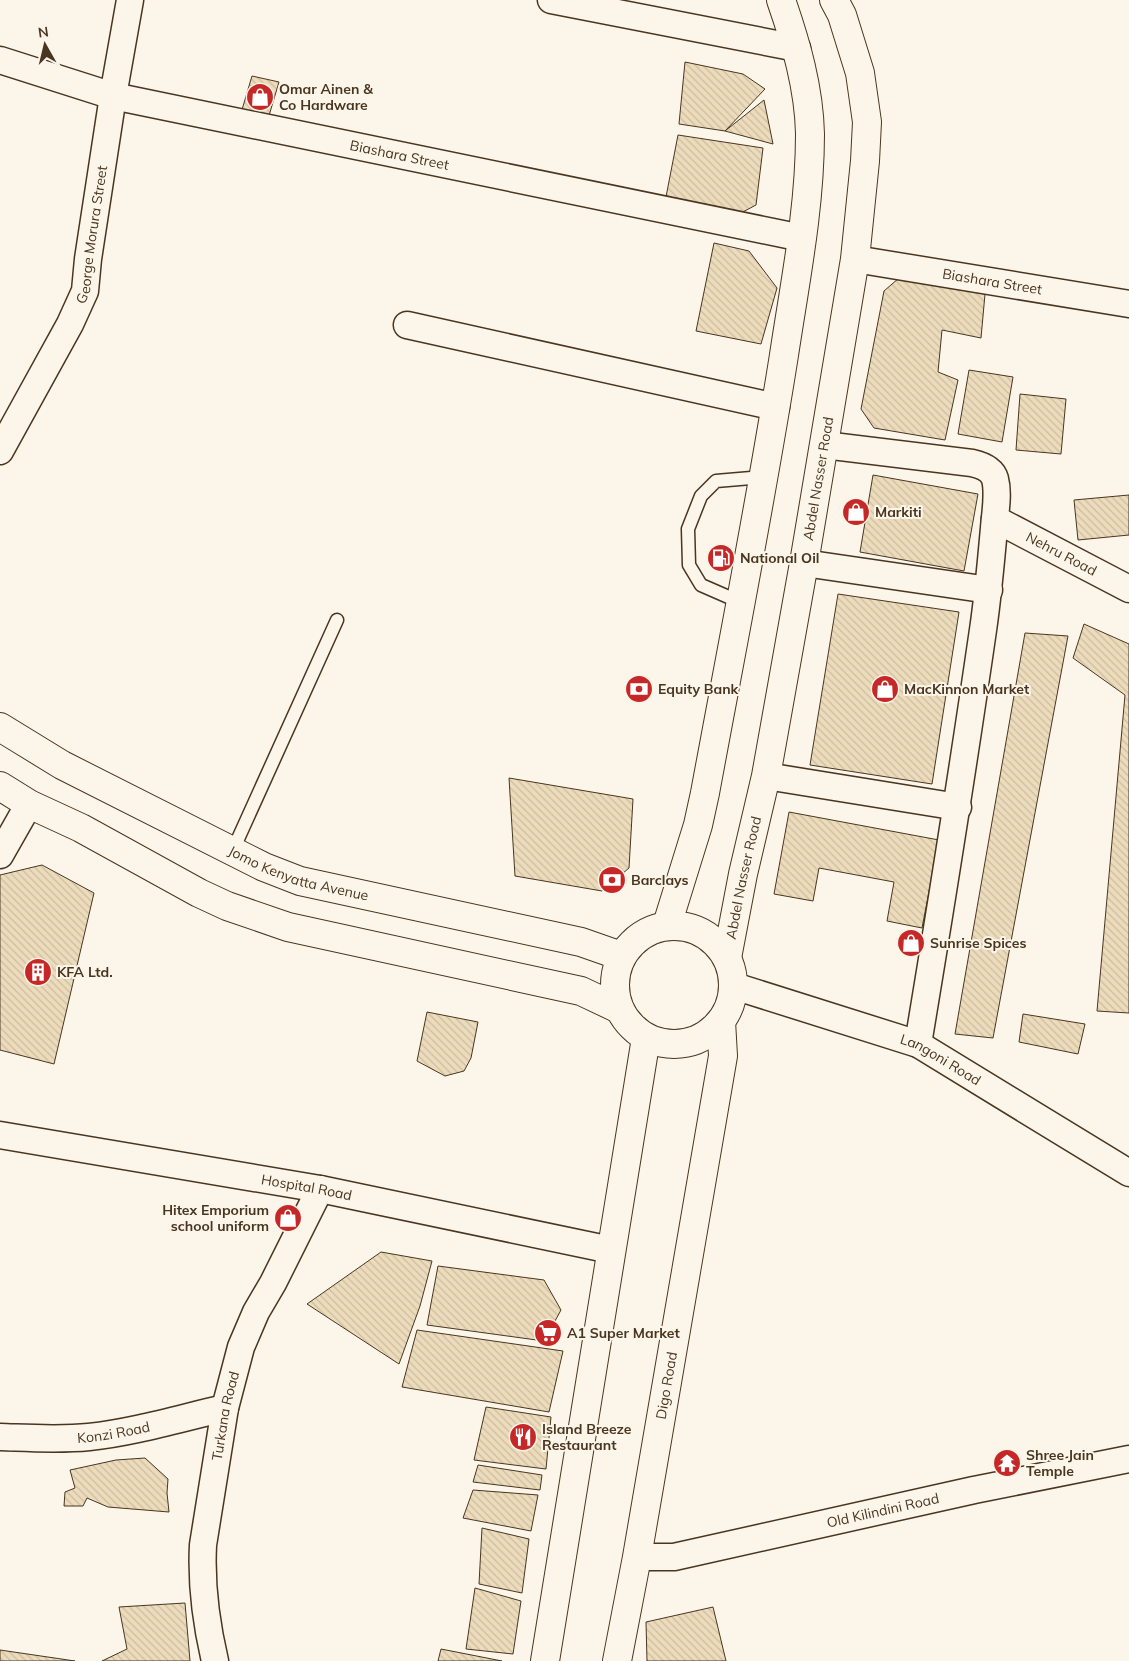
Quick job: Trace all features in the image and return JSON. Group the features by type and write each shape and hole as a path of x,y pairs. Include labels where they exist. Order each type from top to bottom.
{"main road":[{"path":"667,926 700,816 776,407 802,238 809,170 810,133 798,48 781,0"},
{"name":"Abdel Nasser Road","path":"727,958 742,874 766,776 855,259 867,122 860,73 842,15 834,0"},
{"name":"Jomo Kenyatta Avenue","path":"0,728 62,765 264,867 300,881 581,942 621,956"},
{"path":"0,786 28,804 81,828 199,893 252,915 288,927 581,991 619,1009"},
{"path":"667,926 691,928 713,939 727,958 734,986 730,1005 721,1021 706,1035 687,1043 666,1044 646,1038 630,1026 619,1009 614,992 615,973 621,956 633,941 649,930 667,926"},
{"name":"Digo Road","path":"617,1661 637,1557 723,1056 721,1021"},
{"path":"544,1661 646,1038"}],"street":[{"name":"George Morura Street","path":"0,451 70,324 86,291 88,260 130,0"},
{"path":"551,0 798,48"},
{"name":"Biashara Street","path":"0,60 113,96 802,238"},
{"name":"Biashara Street","path":"855,259 1129,304"},
{"path":"408,325 776,407"},
{"path":"824,445 981,465 989,470 995,478 995,519 988,590 958,807 918,1044"},
{"name":"Nehru Road","path":"995,519 1129,589"},
{"path":"804,563 988,590"},
{"path":"766,776 958,807"},
{"path":"0,855 28,804"},
{"name":"Langoni Road","path":"734,986 918,1044 1129,1173"},
{"name":"Hospital Road","path":"0,1135 320,1189 611,1250"},
{"name":"Turkana Road","path":"215,1661 209,1634 202,1565 203,1545 226,1408 241,1347 256,1312 273,1283 320,1189"},
{"name":"Konzi Road","path":"0,1437 39,1439 89,1437 226,1408"},
{"name":"Old Kilindini Road","path":"637,1557 674,1557 974,1490 1129,1459"}],"lane":[{"path":"740,602 701,585 690,565 688,529 700,496 716,481 763,477"},
{"path":"233,850 337,620"}],"building":[{"path":"685,62 743,74 765,89 725,131 679,124"},
{"name":"Omar Ainen & Co Hardware","path":"252,76 279,82 268,119 241,113"},
{"path":"764,100 773,144 725,131"},
{"path":"678,135 763,148 756,205 737,215 665,202"},
{"path":"714,243 749,251 777,288 761,344 696,331"},
{"path":"899,278 985,294 981,338 942,330 938,372 958,380 945,440 874,428 861,409 884,291"},
{"path":"969,370 1013,377 1002,442 958,434"},
{"path":"1020,394 1066,399 1061,454 1016,450"},
{"path":"873,475 978,494 964,571 860,552"},
{"path":"1129,495 1129,535 1078,540 1074,500"},
{"name":"MacKinnon Market","path":"838,594 959,612 932,784 810,765"},
{"path":"1084,624 1129,644 1129,1013 1097,1011 1125,695 1073,658"},
{"path":"1025,633 1068,636 993,1038 955,1034"},
{"path":"509,778 633,799 629,868 602,891 515,876"},
{"path":"789,812 939,840 922,928 887,921 894,882 819,868 813,901 774,894"},
{"name":"KFA Ltd.","path":"42,865 94,893 54,1064 0,1050 0,875"},
{"path":"427,1012 478,1022 471,1058 464,1071 445,1076 417,1061"},
{"path":"1023,1014 1085,1024 1078,1054 1019,1042"},
{"path":"381,1252 432,1261 420,1306 399,1364 307,1304"},
{"path":"438,1266 544,1280 561,1310 544,1341 427,1325"},
{"path":"417,1330 563,1351 549,1412 402,1387"},
{"path":"486,1407 551,1417 546,1469 474,1460"},
{"path":"145,1458 168,1479 169,1512 108,1507 87,1498 83,1506 64,1506 65,1492 75,1488 70,1470 116,1460"},
{"path":"478,1465 542,1475 540,1490 473,1482"},
{"path":"473,1490 538,1495 531,1531 463,1518"},
{"path":"482,1528 529,1539 522,1593 479,1584"},
{"path":"475,1588 521,1601 513,1654 466,1649"},
{"path":"185,1603 190,1661 102,1661 127,1649 119,1607"},
{"path":"713,1607 726,1661 647,1661 646,1622"},
{"path":"441,1649 502,1661 438,1661"},
{"path":"0,1650 75,1661 0,1661"}],"place":[{"name":"Omar Ainen & Co Hardware","path":"260,97"},
{"name":"Markiti","path":"856,512"},
{"name":"National Oil","path":"721,558"},
{"name":"Equity Bank","path":"639,689"},
{"name":"MacKinnon Market","path":"885,689"},
{"name":"Barclays","path":"612,880"},
{"name":"Sunrise Spices","path":"911,943"},
{"name":"KFA Ltd.","path":"38,972"},
{"name":"Hitex Emporium school uniform","path":"288,1218"},
{"name":"A1 Super Market","path":"548,1333"},
{"name":"Island Breeze Restaurant","path":"523,1437"},
{"name":"Shree Jain Temple","path":"1007,1463"}]}
